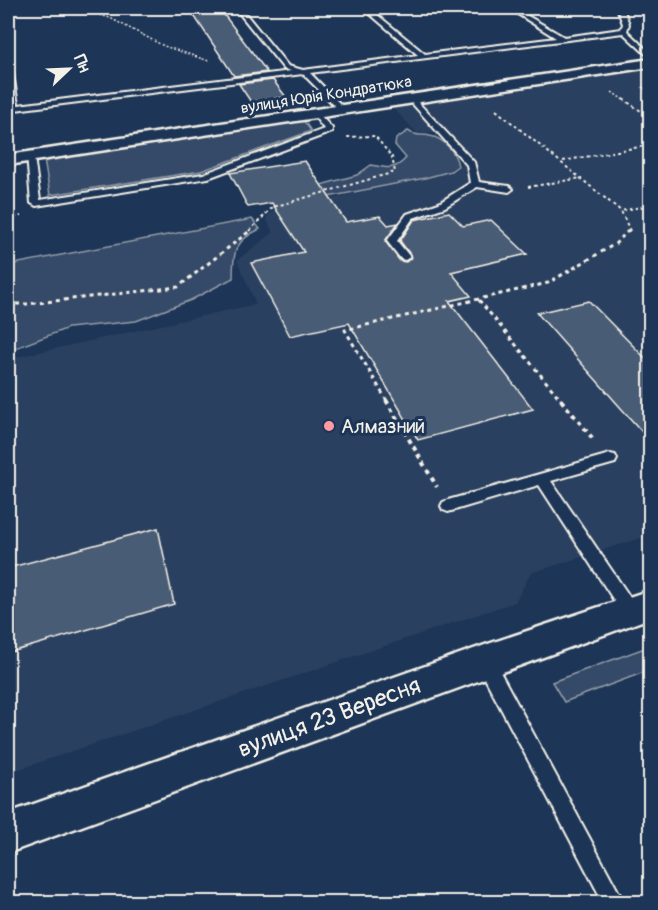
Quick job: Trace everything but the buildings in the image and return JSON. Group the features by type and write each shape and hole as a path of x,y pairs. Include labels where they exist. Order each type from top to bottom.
{"street":[{"name":"вулиця Юрія Кондратюка","path":"8,160 651,63"},
{"name":"вулиця 23 Вересня","path":"8,833 485,661 640,608"}],"lane":[{"path":"238,8 286,68 305,72 340,109"},
{"path":"366,8 423,56"},
{"path":"511,8 563,39"},
{"path":"620,8 626,24 624,31"},
{"path":"8,61 15,108 624,31"},
{"path":"624,31 651,56"},
{"path":"413,99 471,164 475,184"},
{"path":"30,157 36,203 205,176 329,130 316,113"},
{"path":"405,257 392,241 410,216 442,205 475,184 509,189"},
{"path":"448,506 610,459"},
{"path":"542,479 640,608"},
{"path":"485,661 614,903"}],"path":[{"path":"54,8 110,18"},
{"path":"76,8 110,18 164,46 209,61"},
{"path":"609,91 651,117"},
{"path":"448,506 345,330 548,283 615,244 630,231 621,211 562,161 494,109 506,107"},
{"path":"8,304 28,304 178,287 257,225 273,207 395,172 392,157 375,136 338,138 320,134"},
{"path":"562,161 651,145"},
{"path":"509,189 581,178"},
{"path":"621,211 651,205"},
{"path":"478,300 610,459"}],"shaded area":[{"name":"Алмазний","path":"650,69 650,535 531,573 515,602 8,773 8,359 256,304 237,260 273,233 266,218 271,212 453,172 461,167 461,160 435,132 417,133 392,107"},
{"path":"304,121 311,131 201,171 50,195 44,160"},
{"path":"408,131 440,140 452,151 458,166 451,171 425,178 308,201 313,187 357,175 371,165 386,168 398,165 406,158 395,145 396,139"},
{"path":"252,219 260,229 251,233 237,248 233,278 191,300 136,321 68,328 8,351 8,265"},
{"path":"650,646 650,670 564,702 552,682"}],"place":[{"name":"Алмазний","path":"329,426"}]}
